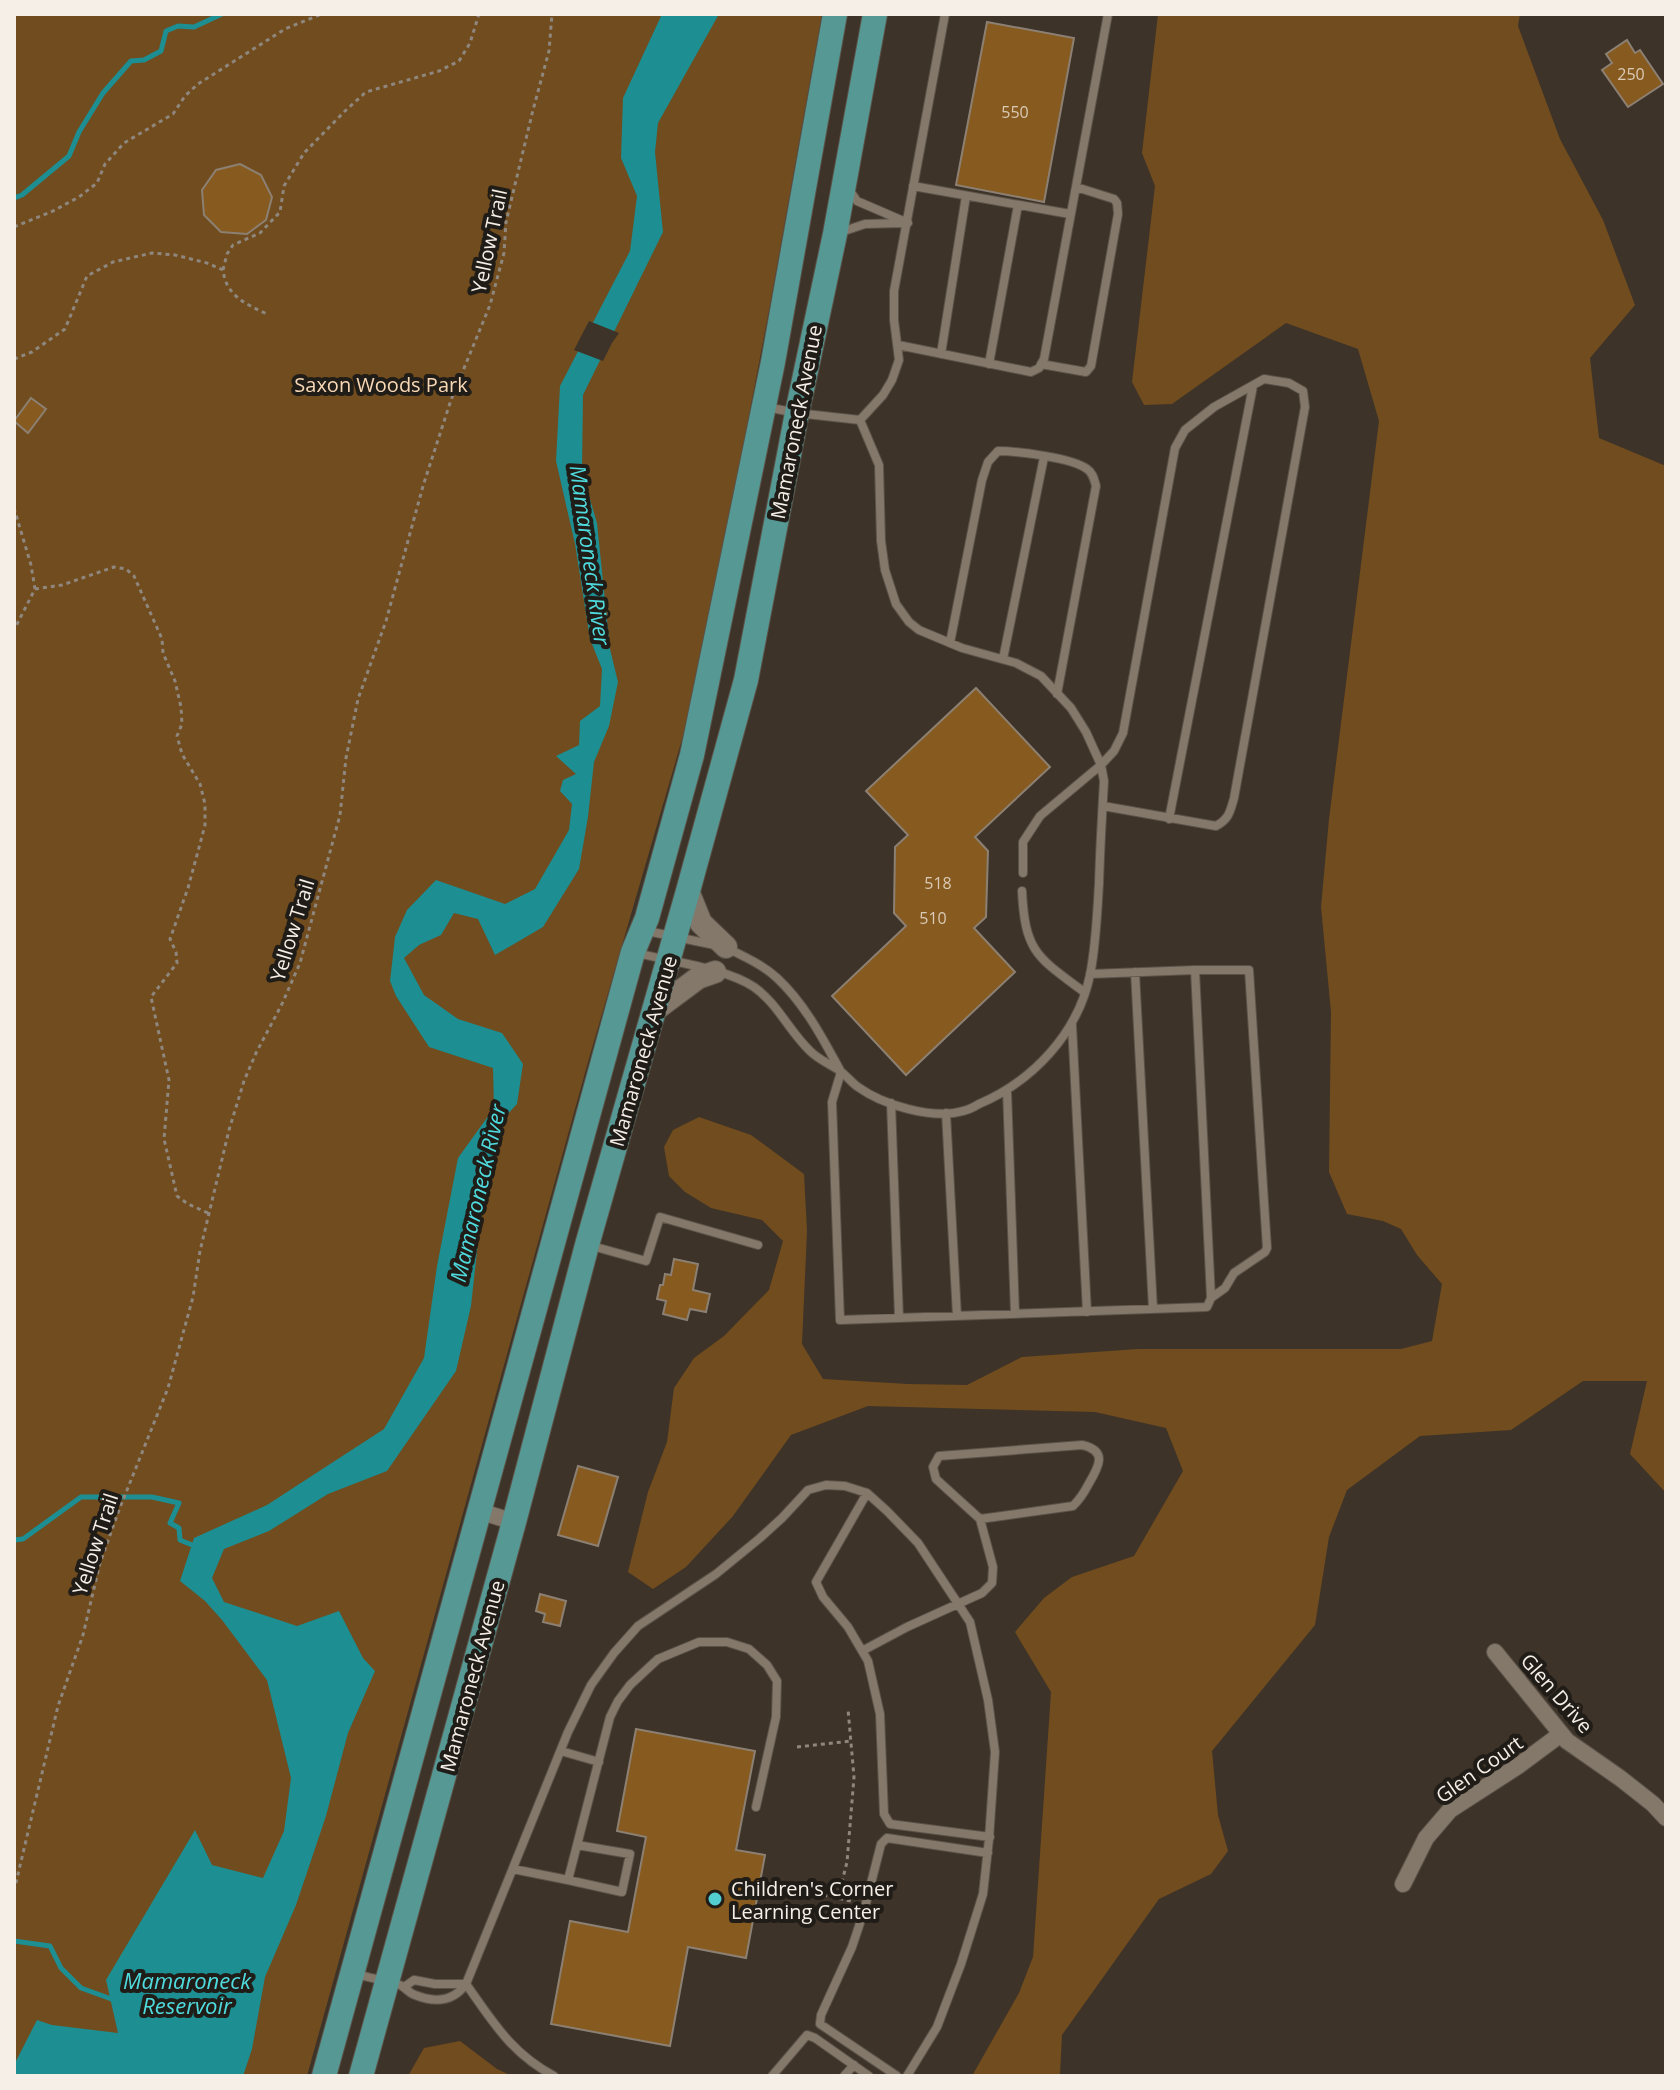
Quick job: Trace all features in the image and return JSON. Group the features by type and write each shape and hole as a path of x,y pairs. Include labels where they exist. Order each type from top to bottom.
{"main road":[{"name":"Mamaroneck Avenue","path":"324,2076 692,755 763,407 835,14"},
{"name":"Mamaroneck Avenue","path":"361,2076 396,1984 587,1245 746,680 835,234 875,14"},
{"path":"688,891 701,923 726,947"},
{"path":"655,1010 698,978 715,972"}],"street":[{"path":"479,1511 514,1522"},
{"name":"Glen Drive","path":"1495,1652 1567,1741 1653,1804 1666,1818"},
{"name":"Glen Court","path":"1403,1884 1426,1838 1450,1810 1561,1734"}],"lane":[{"path":"763,407 860,420 892,380 899,360 894,291 945,14"},
{"path":"898,345 1031,372 1039,368 1044,359 1108,14"},
{"path":"844,183 857,201 908,223"},
{"path":"913,186 1070,214"},
{"path":"1041,364 1086,372 1091,366 1118,214 1114,199 1076,187"},
{"path":"941,354 966,196"},
{"path":"989,364 1018,205"},
{"path":"835,234 865,224 908,223"},
{"path":"1023,873 1023,842 1040,816 1101,765 1114,751 1123,733 1175,448 1185,430 1214,407 1264,379 1289,383 1303,391 1305,407 1234,798 1225,821 1216,826 1103,806"},
{"path":"1169,819 1253,386"},
{"path":"638,941 672,949 715,972 751,985 766,996 809,1051 841,1072 858,1088 882,1101 913,1110 961,1112 1007,1090 1049,1056 1072,1021 1090,974 1096,942 1104,781 1101,765 1071,708 1041,676 1003,659 919,630 896,604 885,570 881,541 879,465 860,420"},
{"path":"950,643 988,462 998,451 1011,451 1077,463 1091,471 1096,486 1057,694"},
{"path":"1003,659 1044,457"},
{"path":"1022,891 1024,920 1030,943 1046,964 1084,992"},
{"path":"638,941 672,949 726,947 755,962 777,978 813,1020 841,1072 832,1102 840,1320 1207,1307 1211,1298 1195,970"},
{"path":"1090,974 1249,970 1267,1248 1234,1273 1225,1288 1211,1298"},
{"path":"1135,972 1153,1309"},
{"path":"1072,1021 1087,1312"},
{"path":"1007,1090 1015,1314"},
{"path":"891,1103 899,1318"},
{"path":"946,1113 957,1316"},
{"path":"587,1245 646,1261 660,1217 758,1245"},
{"path":"862,1651 982,1593 992,1583 993,1567 980,1519 936,1479 933,1467 939,1456 1082,1445 1092,1448 1099,1456 1100,1466 1073,1506 980,1519"},
{"path":"352,1973 396,1984 412,1995 442,2000 459,1993 466,1984 568,1732 591,1685 614,1653 638,1626 727,1565 782,1518 808,1490 826,1485 845,1486 867,1493 918,1543 970,1622 988,1700 995,1752 983,1894 937,2027 907,2076"},
{"path":"867,1493 816,1582 823,1597 848,1627 868,1661 880,1714 884,1814 890,1824 990,1837"},
{"path":"568,1880 610,1717 618,1701 658,1659 699,1642 727,1642 749,1649 767,1665 777,1681 776,1717 756,1807"},
{"path":"561,1751 599,1762"},
{"path":"897,2076 820,2024 821,2015 852,1947 881,1844 887,1838 988,1853"},
{"path":"513,1869 622,1892 630,1854 577,1845"},
{"path":"396,1984 414,1980 466,1984"},
{"path":"466,1984 508,2043 540,2069 554,2076"},
{"path":"772,2076 807,2035 869,2076"},
{"path":"844,2076 854,2065"}],"path":[{"path":"14,227 79,197 97,183 105,164 124,143 173,114 198,84 285,29 322,14"},
{"path":"267,314 241,302 224,276 227,254 233,245 260,233 280,212 284,186 304,153 345,111 366,92 439,71 459,61 470,43 479,14"},
{"name":"Yellow Trail","path":"14,1891 58,1706 83,1635 100,1563 168,1388 193,1297 200,1251 229,1130 244,1081 300,963 340,815 346,758 358,699 386,621 423,486 451,400 490,305 504,253 506,222 549,51 552,14"},
{"path":"14,359 32,352 65,329 87,276 113,262 152,253 175,255 223,270"},
{"path":"14,508 35,589 14,630"},
{"path":"35,589 62,585 114,567 126,569 134,576 150,611 175,681 182,724 177,736 182,754 200,784 205,804 205,825 170,939 177,963 151,997 169,1080 164,1139 177,1196 209,1213"},
{"path":"838,1898 847,1862 854,1777 848,1709"},
{"path":"797,1747 851,1741"},
{"path":"761,1881 866,1904"}],"green space":[{"name":"Saxon Woods Park","path":"14,14 822,14 697,688 590,1055 307,2076 14,2076"},
{"path":"1158,14 1520,14 1518,26 1560,139 1603,220 1635,305 1590,358 1599,438 1666,466 1666,1493 1630,1454 1647,1381 1583,1381 1511,1430 1420,1436 1347,1490 1329,1537 1315,1625 1212,1751 1218,1815 1228,1851 1211,1874 1159,1899 1062,2035 1060,2074 1064,2076 972,2076 1019,1993 1033,1957 1051,1692 1015,1632 1044,1598 1072,1577 1134,1556 1183,1471 1166,1428 1095,1412 868,1406 791,1435 733,1516 686,1567 653,1589 628,1572 648,1492 667,1442 674,1388 694,1358 724,1336 769,1290 783,1241 762,1220 711,1208 685,1192 669,1176 664,1147 673,1130 699,1117 751,1135 804,1174 807,1231 802,1344 823,1379 967,1385 1022,1357 1138,1349 1401,1349 1432,1341 1442,1284 1417,1255 1401,1229 1383,1221 1347,1214 1329,1172 1331,1012 1321,907 1329,819 1379,421 1358,349 1286,323 1172,404 1144,405 1132,382 1155,186 1142,153"},
{"path":"460,2041 497,2069 512,2076 408,2076 424,2048"}],"water":[{"name":"Mamaroneck Reservoir","path":"662,14 719,14 658,123 655,152 663,232 583,395 582,472 597,523 610,649 618,682 609,726 594,762 579,869 543,927 495,955 478,919 454,913 441,935 419,945 404,958 424,995 458,1019 502,1033 523,1064 517,1104 505,1117 481,1215 471,1306 456,1371 387,1471 328,1494 269,1531 224,1549 212,1578 224,1602 297,1626 339,1611 363,1658 375,1671 348,1733 326,1816 296,1905 265,1977 252,2049 243,2076 14,2076 14,2065 37,2020 52,2025 118,2033 106,1980 195,1830 212,1865 263,1878 284,1831 291,1778 267,1680 222,1620 180,1581 194,1538 267,1505 384,1429 424,1358 437,1266 458,1158 494,1108 493,1068 429,1047 396,996 390,981 395,937 407,910 436,880 505,904 535,889 569,830 572,804 560,791 563,780 576,774 556,756 579,745 580,721 600,706 602,669 590,639 575,544 556,461 560,386 630,251 637,196 621,158 623,98"}],"pier":[{"path":"589,321 619,333 603,361 574,350"}],"building":[{"path":"987,22 1074,38 1044,202 956,185"},
{"path":"1627,40 1635,53 1640,50 1663,84 1628,107 1602,70 1612,63 1606,54"},
{"path":"240,164 261,175 272,197 266,220 247,234 221,232 204,215 202,190 216,170"},
{"path":"31,398 46,409 28,433 14,421"},
{"path":"976,688 1050,767 975,837 988,851 986,917 974,928 1015,972 906,1075 832,996 906,926 894,913 895,847 908,835 866,791"},
{"path":"674,1259 698,1264 693,1290 710,1294 706,1312 690,1309 687,1320 663,1314 666,1301 657,1299 665,1274 671,1275"},
{"path":"578,1466 618,1477 598,1546 558,1535"},
{"path":"540,1594 566,1601 560,1626 543,1622 545,1614 536,1611"},
{"path":"636,1729 755,1751 736,1850 765,1855 746,1958 688,1947 670,2046 551,2024 570,1921 628,1932 646,1837 617,1831"}],"waterway":[{"path":"14,198 22,195 69,156 79,132 103,93 131,61 144,60 161,51 166,31 178,26 194,27 222,14"},
{"path":"14,1540 23,1539 81,1497 152,1497 179,1503 170,1523 179,1528 180,1540 197,1547"},
{"path":"14,1941 50,1946 61,1968 81,1988 117,2001"}],"place":[{"name":"Children's Corner Learning Center","path":"715,1899"}],"water label":[{"name":"Mamaroneck River","path":"591,555"},
{"name":"Mamaroneck River","path":"477,1193"}]}
